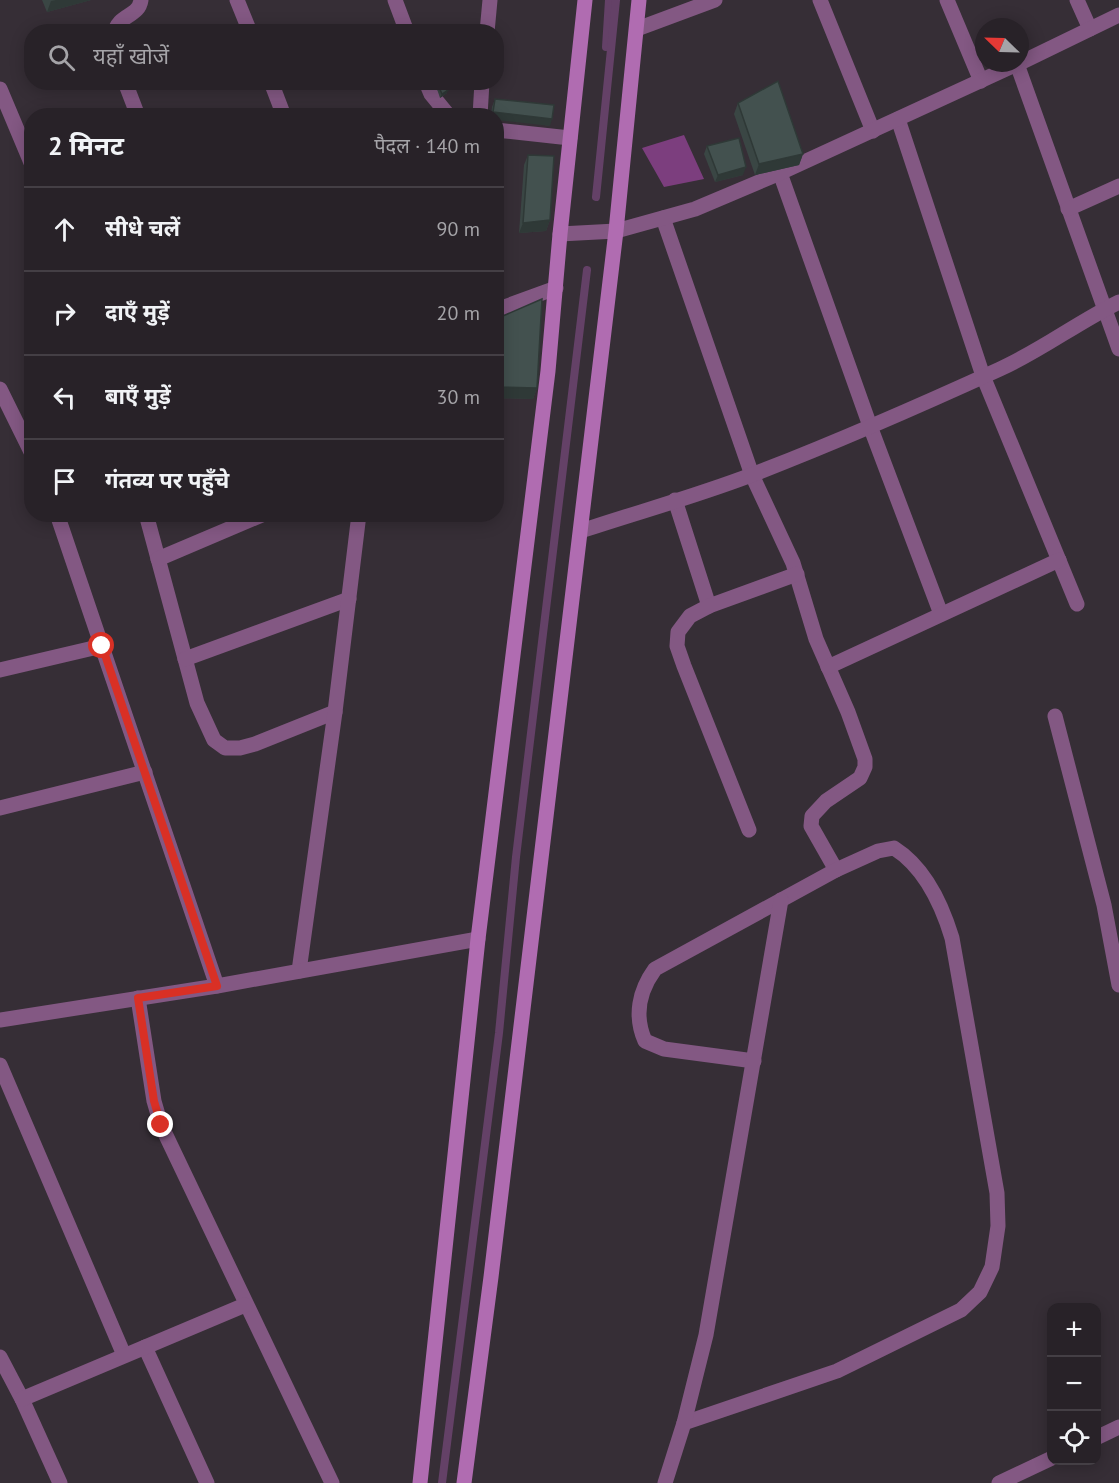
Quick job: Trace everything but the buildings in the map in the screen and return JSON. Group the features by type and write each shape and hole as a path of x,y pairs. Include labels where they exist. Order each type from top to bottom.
{"street":[{"path":"119,24 136,12 141,5 141,0"},
{"path":"237,0 247,24"},
{"path":"395,0 404,24"},
{"path":"488,24 490,0"},
{"path":"420,1483 478,939 549,371 560,234 584,0"},
{"path":"464,1483 581,531 616,231 639,0"},
{"path":"637,29 715,0"},
{"path":"820,0 873,131"},
{"path":"947,0 981,81"},
{"path":"1077,0 1090,29"},
{"path":"1029,58 1119,15"},
{"path":"560,234 616,231 694,208 780,173 1000,72"},
{"path":"1022,72 1068,209 1119,349"},
{"path":"0,88 24,146"},
{"path":"128,90 135,108"},
{"path":"274,90 281,108"},
{"path":"429,90 442,108"},
{"path":"480,108 482,90"},
{"path":"898,119 983,376 1077,603"},
{"path":"504,131 570,138"},
{"path":"780,173 870,426 941,614"},
{"path":"1068,209 1119,186"},
{"path":"663,218 752,475 796,574 816,639 848,712 865,759 861,778 826,801 812,816 812,826 836,870"},
{"path":"504,307 556,288"},
{"path":"581,531 752,475 870,426 1047,345 1119,302"},
{"path":"0,390 24,438"},
{"path":"675,500 709,606"},
{"path":"60,522 217,986"},
{"path":"148,522 185,659 202,712 214,740 225,748 240,748 335,712"},
{"path":"158,559 245,522"},
{"path":"299,971 335,712 358,522"},
{"path":"828,667 1059,560"},
{"path":"749,830 677,646 678,632 690,616 709,606 796,574"},
{"path":"185,659 349,600"},
{"path":"0,670 102,646"},
{"path":"1055,716 1104,905 1119,985"},
{"path":"0,808 145,772"},
{"path":"684,1423 837,1371 961,1310 980,1292 992,1267 998,1227 997,1193 952,938 943,910 913,864 894,848 878,851 836,870 655,969 646,981 638,1026 645,1041 664,1049 754,1060"},
{"path":"664,1483 684,1423 706,1335 781,900"},
{"path":"0,1020 217,986 478,939"},
{"path":"138,998 154,1101 161,1125 332,1483"},
{"path":"0,1065 124,1355"},
{"path":"22,1398 245,1305"},
{"path":"145,1347 207,1483"},
{"path":"0,1357 22,1398 60,1483"},
{"path":"1101,1435 1119,1427"},
{"path":"999,1483 1047,1460"}],"shaded area":[{"path":"684,135 704,179 664,187 642,148"}],"waterway":[{"path":"606,47 609,0"},
{"path":"596,197 616,0"},
{"path":"442,1483 499,1033 516,857 587,270"}],"route":[{"path":"102,646 217,986 138,998 154,1101 161,1125"}]}
